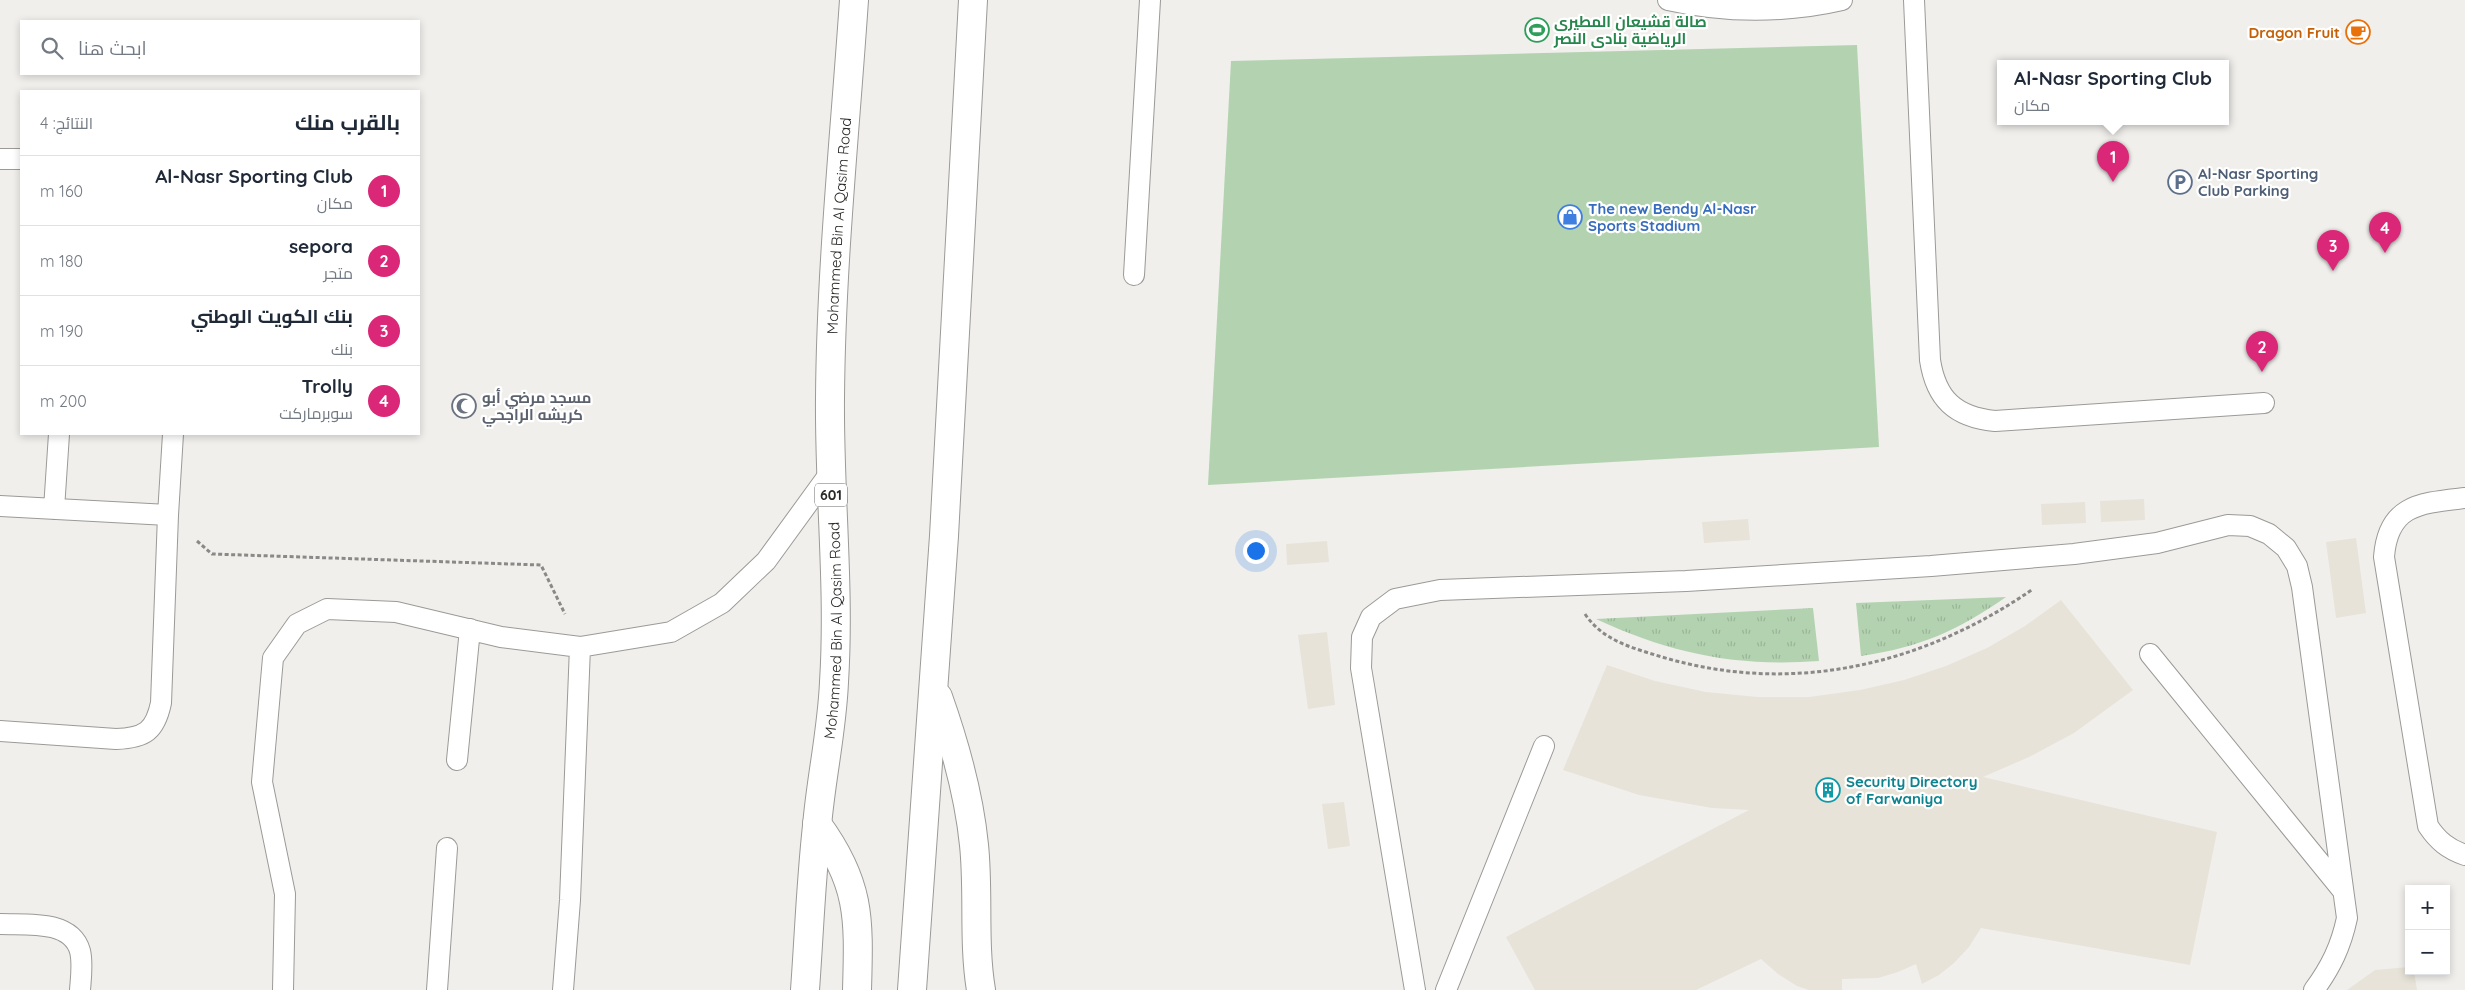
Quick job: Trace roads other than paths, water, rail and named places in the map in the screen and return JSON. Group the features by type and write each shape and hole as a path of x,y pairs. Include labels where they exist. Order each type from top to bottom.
{"main road":[{"name":"Mohammed Bin Al Qasim Road","path":"805,990 817,824 834,684 836,578 830,473 832,320 854,0"},
{"path":"912,990 945,526 973,0"},
{"path":"934,685 952,737 966,790 974,845 978,968 982,990"},
{"path":"817,824 832,844 852,889 858,922 857,990"}],"lane":[{"path":"1134,275 1150,0"},
{"path":"1668,0 1732,9 1779,9 1842,0"},
{"path":"1914,0 1930,360 1936,384 1949,404 1971,416 1995,421 2264,403"},
{"path":"0,159 20,159"},
{"path":"54,509 59,435"},
{"path":"0,731 116,739 133,738 148,732 157,718 161,703 173,435"},
{"path":"283,990 285,894 262,782 273,658 297,624 327,610 396,612 501,637 580,647 671,632 722,603 766,561 830,473"},
{"path":"2465,498 2423,502 2410,508 2398,517 2390,529 2385,543 2384,558 2428,826 2438,840 2450,850 2465,855"},
{"path":"0,506 168,516"},
{"path":"1415,990 1361,668 1362,636 1372,617 1395,599 1440,590 1686,581 1931,566 2074,554 2157,543 2228,525 2250,526 2269,534 2286,548 2297,566 2302,587 2347,918 2341,944 2330,969 2314,990"},
{"path":"457,760 470,630"},
{"path":"562,990 570,900 580,647"},
{"path":"2150,654 2343,891"},
{"path":"1446,990 1544,746"},
{"path":"437,990 447,848"},
{"path":"0,924 58,928 71,936 80,949 80,990"}],"place":[{"name":"صالة قشيعان المطيرى الرياضية بنادى النصر","path":"1537,30"},
{"name":"Dragon Fruit","path":"2358,32"},
{"name":"Al-Nasr Sporting Club","path":"2113,182"},
{"name":"Al-Nasr Sporting Club Parking","path":"2180,182"},
{"name":"The new Bendy Al-Nasr Sports Stadium","path":"1570,217"},
{"name":"Trolly","path":"2385,253"},
{"name":"بنك الكويت الوطني","path":"2333,271"},
{"name":"sepora","path":"2262,372"},
{"name":"مسجد مرضي أبو كريشه الراجحي","path":"464,406"},
{"name":"Security Directory of Farwaniya","path":"1828,790"}]}
